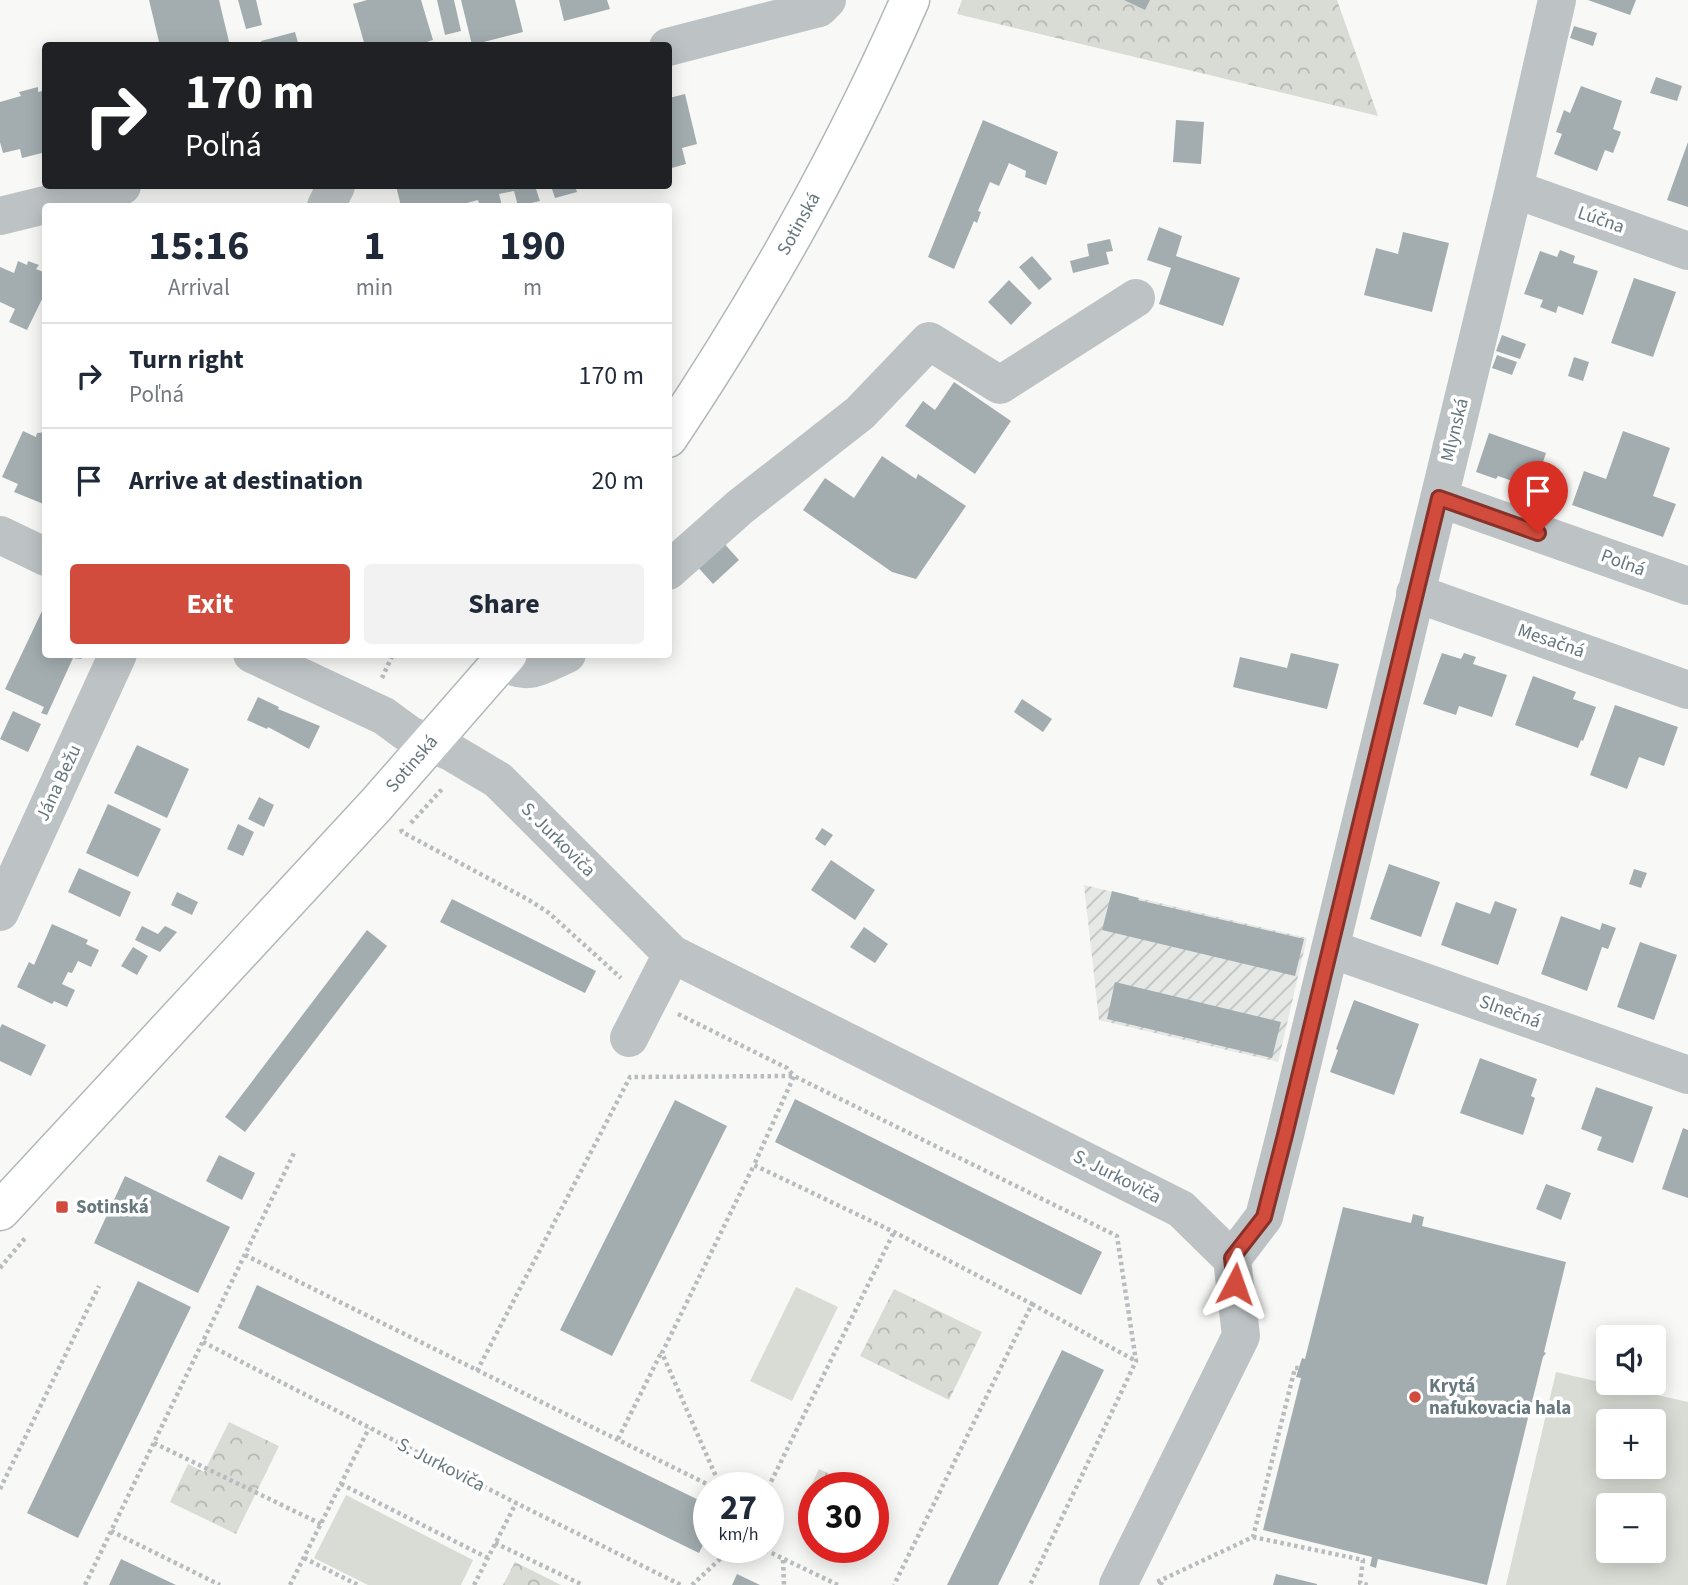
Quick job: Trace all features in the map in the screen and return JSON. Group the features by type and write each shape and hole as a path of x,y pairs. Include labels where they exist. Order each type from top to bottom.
{"main road":[{"name":"Sotinská","path":"672,432 750,309 807,209 854,122 910,0"},
{"name":"Sotinská","path":"0,1211 430,744 505,658"}],"street":[{"name":"Mlynská","path":"1232,1258 1264,1217 1514,189 1557,0"},
{"path":"672,46 823,4"},
{"path":"53,203 110,189"},
{"name":"Lúčna","path":"1514,189 1688,251"},
{"path":"0,216 42,206"},
{"path":"672,568 740,508 860,413 929,341 1000,385 1136,298"},
{"name":"Poľná","path":"1439,498 1688,586"},
{"path":"0,535 42,555"},
{"name":"Mesačná","path":"1415,593 1688,690"},
{"name":"Jána Bežu","path":"0,912 116,658"},
{"name":"S. Jurkoviča","path":"261,658 384,716 410,735 457,755 498,780 672,954 1181,1209 1232,1258"},
{"path":"505,658 513,668 528,671 558,658"},
{"name":"Slnečná","path":"1331,948 1688,1075"},
{"path":"629,1038 672,954"},
{"path":"1118,1585 1241,1336 1232,1258"}],"path":[{"path":"379,685 391,658"},
{"path":"402,832 549,913 632,988 787,1068 794,1076 1116,1236 1136,1361 1030,1585"},
{"path":"618,1439 754,1165 794,1076"},
{"path":"477,1371 630,1077 794,1076"},
{"path":"85,1585 295,1153"},
{"path":"754,1165 894,1232 1136,1361"},
{"path":"776,1472 894,1232"},
{"path":"246,1255 693,1477"},
{"path":"0,1489 99,1286"},
{"path":"894,1585 1032,1304"},
{"name":"S. Jurkoviča","path":"203,1342 681,1585"},
{"path":"662,1353 714,1472"},
{"path":"1253,1537 1295,1368 1298,1368"},
{"path":"290,1585 369,1428"},
{"path":"154,1443 321,1524"},
{"path":"341,1484 488,1558"},
{"path":"474,1585 516,1503"},
{"path":"111,1531 220,1585"},
{"path":"1163,1585 1157,1582 1253,1537 1363,1560 1360,1583 1368,1585"},
{"path":"495,1543 583,1585"},
{"path":"304,1558 358,1585"},
{"path":"784,1560 838,1585"},
{"path":"692,1585 716,1563"},
{"path":"783,1563 783,1585"}],"shaded area":[{"path":"1084,885 1307,938 1278,1062 1099,1020"}],"green space":[{"path":"962,0 1337,0 1378,116 957,14"},
{"path":"796,1287 838,1307 792,1401 750,1381"},
{"path":"894,1289 982,1332 949,1400 860,1356"},
{"path":"1556,1372 1596,1381 1596,1395 1657,1395 1688,1402 1688,1585 1506,1585"},
{"path":"229,1422 279,1446 236,1534 170,1502 188,1464 204,1472"},
{"path":"346,1495 473,1560 461,1585 368,1585 314,1558"},
{"path":"515,1562 561,1585 503,1585"}],"building":[{"path":"149,0 219,0 229,42 159,42"},
{"path":"238,0 256,0 262,25 246,29"},
{"path":"367,0 421,0 433,40 364,42 353,4"},
{"path":"437,0 454,0 461,31 445,35"},
{"path":"461,0 515,0 523,32 484,42 471,42"},
{"path":"559,0 607,0 610,9 564,21"},
{"path":"1124,0 1150,0 1145,10"},
{"path":"1588,0 1636,0 1630,15"},
{"path":"1574,26 1597,33 1593,46 1570,38"},
{"path":"295,32 298,42 261,42"},
{"path":"1656,77 1682,86 1677,101 1650,93"},
{"path":"1581,86 1622,101 1613,129 1621,132 1613,153 1605,150 1597,171 1554,154 1562,134 1556,132 1564,110 1570,113"},
{"path":"38,87 38,92 42,91 42,153 22,158 20,149 3,153 0,142 0,102 21,96 19,92"},
{"path":"685,94 697,144 682,148 686,164 672,168 672,97"},
{"path":"983,120 1058,152 1046,185 1025,177 1026,171 1009,163 999,186 990,182 978,211 981,212 977,223 974,221 954,269 928,257"},
{"path":"1176,120 1204,122 1201,164 1173,162"},
{"path":"1688,142 1688,207 1667,200"},
{"path":"397,189 536,189 540,201 517,203 514,191 499,194 501,203 479,203 478,200 467,203 400,203"},
{"path":"552,189 576,189 577,192 555,198"},
{"path":"1159,227 1182,236 1176,256 1240,278 1223,326 1159,304 1171,268 1147,260"},
{"path":"1403,232 1449,243 1432,312 1364,295 1376,248 1398,254"},
{"path":"1110,239 1113,251 1106,252 1109,264 1073,273 1070,261 1089,256 1087,244"},
{"path":"1560,250 1575,256 1573,263 1598,271 1583,315 1558,306 1556,313 1540,307 1543,300 1524,294 1540,251 1557,257"},
{"path":"1032,256 1052,279 1039,290 1019,267"},
{"path":"18,261 27,265 28,261 39,265 36,269 42,271 42,299 27,330 9,322 15,309 0,302 0,267 14,273"},
{"path":"1634,278 1676,292 1653,357 1611,343"},
{"path":"1009,280 1032,303 1011,325 988,302"},
{"path":"1502,335 1526,344 1520,359 1496,351"},
{"path":"1497,355 1517,362 1512,375 1492,368"},
{"path":"1574,357 1589,362 1583,381 1568,376"},
{"path":"954,382 1011,421 975,474 905,426 923,401 935,410"},
{"path":"23,431 36,437 37,433 42,432 42,503 14,492 18,484 2,477"},
{"path":"1623,431 1670,448 1653,496 1676,504 1663,537 1572,505 1584,471 1606,479"},
{"path":"1489,433 1546,453 1533,492 1517,486 1518,483 1476,472"},
{"path":"882,456 916,479 918,474 966,506 916,579 892,572 803,510 825,478 854,498"},
{"path":"721,540 739,560 713,584 695,564"},
{"path":"42,611 42,658 73,658 47,715 41,713 44,707 5,689"},
{"path":"1291,653 1339,664 1327,709 1233,687 1240,657 1287,668"},
{"path":"1442,653 1461,659 1464,653 1476,657 1473,664 1507,675 1492,717 1459,706 1456,715 1423,704"},
{"path":"1533,676 1576,692 1573,699 1596,707 1578,748 1515,725"},
{"path":"258,697 279,707 278,709 320,726 309,749 268,727 267,729 247,720"},
{"path":"1022,699 1052,719 1043,732 1014,712"},
{"path":"1615,705 1678,727 1664,766 1639,757 1627,789 1590,775"},
{"path":"13,711 41,724 28,752 0,739"},
{"path":"137,745 189,769 167,818 114,793"},
{"path":"259,797 274,805 264,827 248,819"},
{"path":"108,804 161,829 138,877 86,853"},
{"path":"238,824 254,832 243,856 227,849"},
{"path":"822,828 833,835 825,846 815,839"},
{"path":"831,860 875,890 855,920 811,890"},
{"path":"1389,864 1440,882 1421,937 1370,919"},
{"path":"79,868 131,892 120,917 68,892"},
{"path":"1634,869 1647,873 1641,888 1629,884"},
{"path":"1112,891 1139,898 1138,900 1304,939 1295,976 1102,930"},
{"path":"177,892 198,902 192,915 171,905"},
{"path":"452,899 596,971 585,993 440,922"},
{"path":"1495,901 1517,909 1498,965 1441,945 1456,902 1490,914"},
{"path":"1561,916 1600,930 1602,923 1616,928 1608,949 1602,947 1587,991 1541,974"},
{"path":"52,924 88,940 86,944 99,950 91,967 78,961 72,973 68,972 62,984 75,990 67,1007 54,1001 52,1004 17,987 29,962 34,965"},
{"path":"142,926 158,934 165,926 177,932 160,952 135,940"},
{"path":"864,927 888,944 875,963 850,947"},
{"path":"367,930 387,946 245,1132 225,1117"},
{"path":"1640,942 1677,955 1654,1020 1617,1007"},
{"path":"133,947 148,956 137,975 121,966"},
{"path":"1115,982 1281,1022 1272,1058 1107,1019"},
{"path":"1354,1000 1419,1024 1394,1095 1330,1072"},
{"path":"2,1024 46,1045 31,1076 0,1061"},
{"path":"1480,1058 1537,1079 1531,1096 1535,1098 1523,1135 1460,1113"},
{"path":"1596,1087 1653,1107 1633,1163 1597,1150 1602,1137 1581,1129"},
{"path":"795,1099 1102,1252 1081,1295 775,1142"},
{"path":"675,1100 727,1126 612,1356 560,1330"},
{"path":"1683,1128 1688,1130 1688,1198 1662,1189"},
{"path":"219,1155 255,1173 242,1200 206,1181"},
{"path":"125,1176 230,1227 198,1293 94,1243"},
{"path":"1546,1184 1571,1193 1561,1220 1536,1209"},
{"name":"Krytá nafukovacia hala","path":"1343,1207 1411,1223 1413,1214 1424,1217 1422,1226 1566,1262 1544,1352 1546,1353 1487,1585 1378,1559 1376,1568 1370,1566 1372,1557 1263,1530 1301,1378 1296,1377 1302,1358 1305,1359"},
{"path":"138,1281 191,1307 78,1538 27,1513"},
{"path":"257,1285 693,1497 693,1550 238,1328"},
{"path":"1062,1350 1104,1370 998,1585 947,1585"},
{"path":"121,1559 176,1585 109,1585"},
{"path":"737,1574 760,1585 732,1585"},
{"path":"1276,1574 1317,1584 1317,1585 1273,1585"}],"place":[{"name":"Sotinská","path":"62,1207"},
{"name":"Krytá nafukovacia hala","path":"1415,1397"}],"route":[{"path":"1235,1284 1232,1258 1264,1217 1439,498 1538,533"}]}
